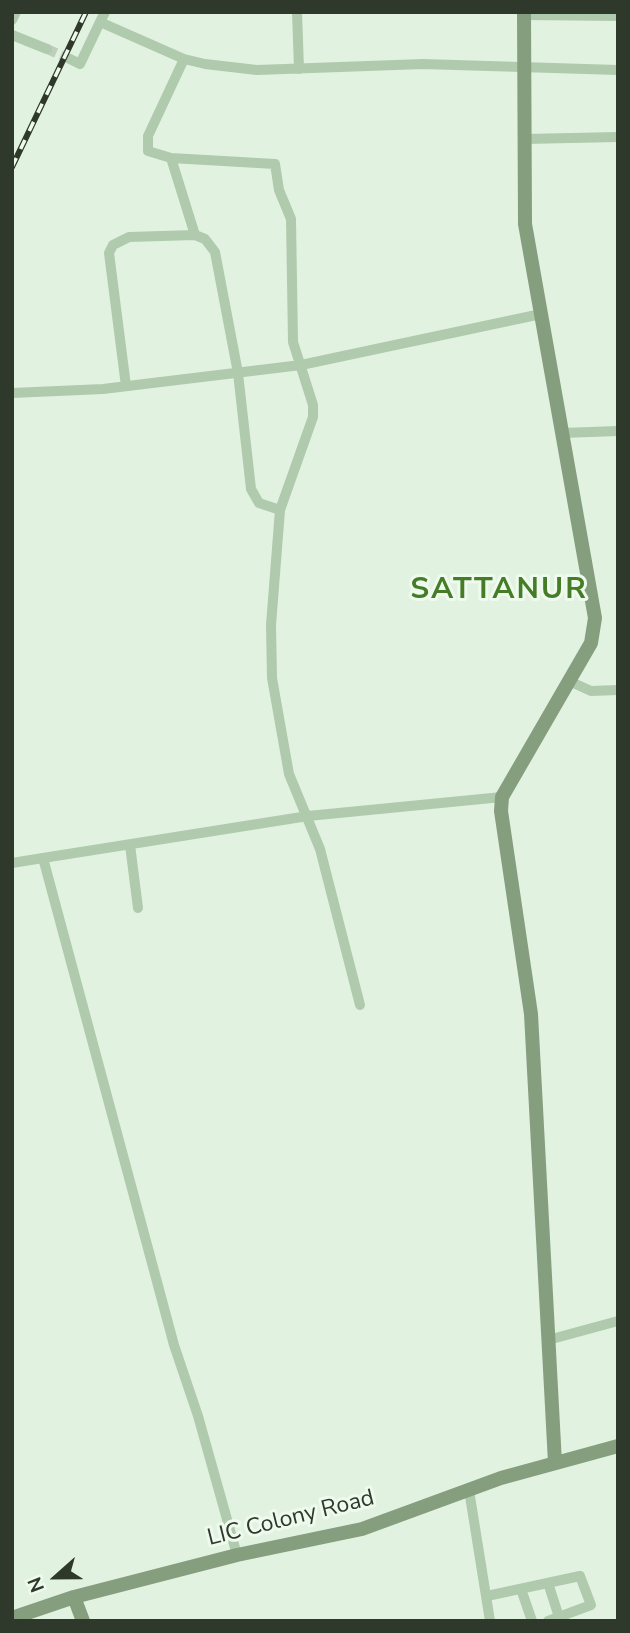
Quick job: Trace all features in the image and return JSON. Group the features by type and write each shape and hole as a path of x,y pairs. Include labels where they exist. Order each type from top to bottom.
{"street":[{"path":"12,20 16,12"},
{"path":"297,12 299,69"},
{"path":"555,1463 531,1014 501,811 502,797 591,643 595,618 525,224 524,14 618,16"},
{"path":"70,59 80,64 103,17 184,59 257,70 423,64 618,70"},
{"path":"12,35 47,49"},
{"path":"184,59 147,143 148,151 171,158 275,164 279,190 292,230 293,342 313,405 313,417 280,510 271,625 272,678 289,774 320,849 360,1005"},
{"path":"525,139 618,137"},
{"path":"171,158 195,236"},
{"path":"126,386 109,253 113,245 129,237 195,236 212,244 237,373 251,489 259,503 280,510"},
{"path":"12,393 126,386 301,365 541,314"},
{"path":"562,433 618,431"},
{"path":"569,681 591,691 618,690"},
{"path":"12,863 308,816 502,797"},
{"path":"130,845 138,908"},
{"path":"43,858 174,1345 198,1416 237,1555"},
{"path":"548,1340 618,1321"},
{"name":"LIC Colony Road","path":"12,1618 74,1597 237,1555 362,1529 469,1490 618,1446"},
{"path":"469,1490 490,1621"},
{"path":"486,1597 580,1576 591,1600 588,1607 548,1621"},
{"path":"548,1583 559,1617"},
{"path":"521,1589 531,1621"},
{"path":"74,1597 83,1621"}],"tunnel":[{"path":"47,49 70,59"}],"railway":[{"path":"12,167 86,12"}],"district":[{"name":"SATTANUR","path":"499,591"}]}
